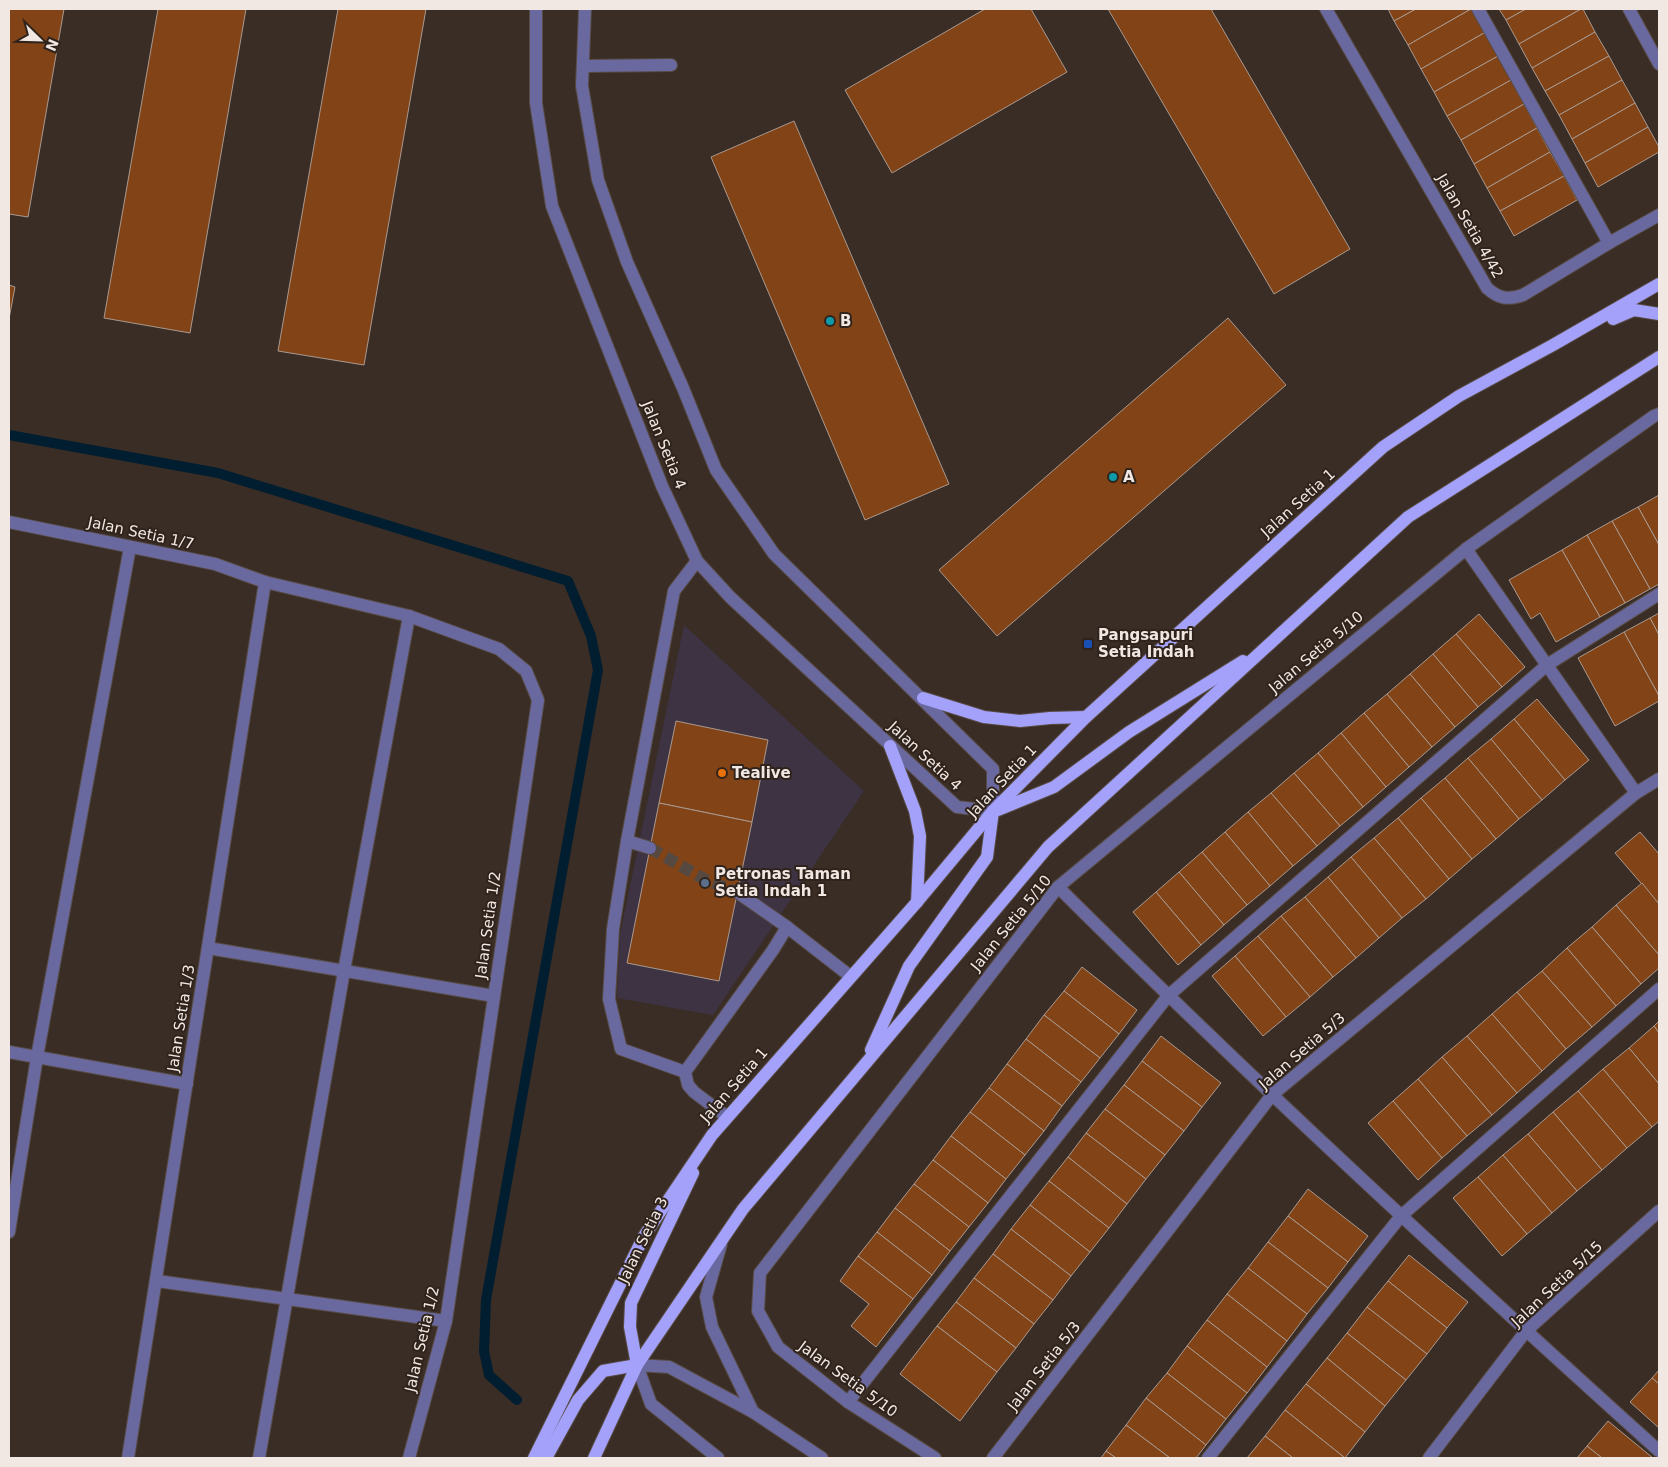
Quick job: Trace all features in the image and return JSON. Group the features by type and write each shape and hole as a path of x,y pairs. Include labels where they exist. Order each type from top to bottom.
{"main road":[{"name":"Jalan Setia 1","path":"534,1458 644,1236 712,1135 917,902 993,811 1086,717 1383,446 1459,396 1659,284"},
{"path":"1553,345 1634,310 1659,314"},
{"path":"594,1458 637,1365 723,1236 749,1201 1048,847 1408,517 1659,356"},
{"path":"864,1064 909,966 988,857 993,811 1054,787 1129,732 1270,644"},
{"path":"923,698 984,717 1020,721 1086,717"},
{"path":"890,746 916,811 920,836 917,902"},
{"name":"Jalan Setia 3","path":"637,1365 630,1327 631,1303 712,1135"},
{"path":"546,1458 578,1400 604,1371 637,1365"}],"street":[{"name":"Jalan Setia 4","path":"536,9 536,103 552,206 662,486 697,561 730,597 957,807 993,811"},
{"path":"584,9 582,86 598,180 627,262 675,370 716,470 774,554 994,769 993,811"},
{"name":"Jalan Setia 4/42","path":"1326,9 1486,288 1494,295 1508,300 1523,295 1659,215"},
{"path":"1478,9 1609,243"},
{"path":"1630,9 1659,64"},
{"path":"583,66 671,65"},
{"name":"Jalan Setia 5/10","path":"935,1458 848,1402 778,1347 758,1311 760,1273 1058,887 1466,549 1659,414"},
{"name":"Jalan Setia 1/7","path":"9,522 215,564 266,582"},
{"path":"9,1232 37,1057 130,547"},
{"path":"1466,549 1636,793"},
{"path":"685,1072 621,1049 609,999 613,929 627,841 674,591 697,561"},
{"name":"Jalan Setia 1/2","path":"266,582 409,616 499,649 526,671 538,700 446,1321 409,1458"},
{"name":"Jalan Setia 1/3","path":"128,1458 266,582"},
{"path":"848,1402 1168,996 1547,665 1659,594"},
{"path":"259,1458 344,971 409,616"},
{"name":"Jalan Setia 5/3","path":"993,1458 1272,1095 1636,793 1659,779"},
{"path":"627,841 650,848"},
{"path":"1058,887 1272,1095 1526,1331 1659,1451"},
{"path":"737,892 787,927 850,976"},
{"path":"727,1117 688,1085 685,1072 773,950 787,927"},
{"path":"208,948 494,996"},
{"path":"1208,1458 1401,1216 1659,989"},
{"path":"9,1052 187,1084"},
{"name":"Jalan Setia 5/15","path":"1429,1458 1526,1331 1659,1211"},
{"path":"723,1236 706,1297 712,1327 752,1412"},
{"path":"156,1281 446,1321"},
{"path":"637,1365 669,1367 752,1412 822,1458"},
{"name":"Jalan Setia 3","path":"637,1365 651,1404 718,1458"}],"shaded area":[{"path":"684,625 864,791 713,1015 617,998 620,935"}],"building":[{"path":"9,9 64,9 28,217 9,214"},
{"path":"158,9 246,9 190,333 104,318"},
{"path":"338,9 426,9 364,365 278,351"},
{"path":"985,9 1031,9 1067,72 892,173 845,90"},
{"path":"1108,9 1211,9 1350,249 1274,294"},
{"path":"1388,9 1416,9 1394,21"},
{"path":"1416,9 1471,9 1408,45 1394,21"},
{"path":"1471,9 1484,33 1421,69 1408,45"},
{"path":"1499,9 1526,9 1506,20"},
{"path":"1526,9 1581,9 1519,44 1506,20"},
{"path":"1583,9 1595,32 1532,68 1519,44"},
{"path":"1595,32 1609,56 1545,91 1532,68"},
{"path":"1484,33 1498,56 1434,92 1421,69"},
{"path":"1498,56 1511,80 1447,116 1434,92"},
{"path":"1609,56 1622,80 1559,115 1545,91"},
{"path":"1511,80 1524,104 1461,140 1447,116"},
{"path":"1622,80 1635,103 1572,139 1559,115"},
{"path":"1635,103 1648,127 1585,163 1572,139"},
{"path":"1524,104 1537,128 1474,164 1461,140"},
{"name":"B","path":"794,121 949,484 865,520 711,157"},
{"path":"1648,127 1659,147 1659,152 1598,187 1585,163"},
{"path":"1537,128 1550,152 1487,188 1474,164"},
{"path":"1550,152 1564,176 1500,211 1487,188"},
{"path":"1564,176 1577,200 1514,236 1500,211"},
{"path":"9,285 15,287 9,319"},
{"name":"A","path":"1228,318 1286,385 997,636 939,570"},
{"path":"1659,495 1659,545 1638,507"},
{"path":"1638,507 1659,545 1659,584 1650,589 1612,521"},
{"path":"1612,521 1650,589 1625,603 1587,535"},
{"path":"1587,535 1625,603 1600,617 1562,550"},
{"path":"1562,550 1600,617 1556,642 1540,613 1531,619 1509,580"},
{"path":"1659,613 1659,635 1650,618"},
{"path":"1479,614 1525,667 1502,687 1456,634"},
{"path":"1650,618 1659,635 1659,696 1624,632"},
{"path":"1624,632 1659,696 1659,701 1615,726 1578,658"},
{"path":"1456,634 1502,687 1478,707 1433,654"},
{"path":"1433,654 1478,707 1455,727 1410,674"},
{"path":"1410,674 1455,727 1432,747 1387,694"},
{"path":"1387,694 1432,747 1409,767 1364,713"},
{"path":"1537,699 1589,760 1565,780 1514,719"},
{"path":"1364,713 1409,767 1386,787 1341,733"},
{"path":"1514,719 1565,780 1542,800 1491,739"},
{"path":"676,721 768,740 752,822 659,803"},
{"path":"1341,733 1386,787 1363,807 1318,753"},
{"path":"1491,739 1542,800 1519,819 1468,758"},
{"path":"1318,753 1363,807 1340,826 1294,773"},
{"path":"1468,758 1519,819 1496,839 1445,778"},
{"path":"1294,773 1340,826 1317,846 1271,793"},
{"path":"1445,778 1496,839 1472,859 1421,798"},
{"path":"1271,793 1317,846 1293,866 1248,812"},
{"path":"1421,798 1472,859 1449,879 1398,818"},
{"path":"659,803 752,822 719,981 627,963"},
{"path":"1248,812 1293,866 1270,886 1225,832"},
{"path":"1398,818 1449,879 1426,899 1374,838"},
{"path":"1225,832 1270,886 1247,905 1202,852"},
{"path":"1640,832 1659,854 1659,904 1615,853"},
{"path":"1374,838 1426,899 1402,918 1351,857"},
{"path":"1202,852 1247,905 1224,925 1179,872"},
{"path":"1351,857 1402,918 1379,938 1328,877"},
{"path":"1179,872 1224,925 1201,945 1156,892"},
{"path":"1328,877 1379,938 1356,958 1305,897"},
{"path":"1642,883 1659,904 1659,955 1616,905"},
{"path":"1156,892 1201,945 1178,965 1133,912"},
{"path":"1305,897 1356,958 1333,977 1281,916"},
{"path":"1616,905 1659,955 1659,968 1641,984 1592,927"},
{"path":"1281,916 1333,977 1310,997 1258,936"},
{"path":"1592,927 1641,984 1616,1006 1567,948"},
{"path":"1258,936 1310,997 1286,1017 1235,956"},
{"path":"1567,948 1616,1006 1592,1027 1542,971"},
{"path":"1235,956 1286,1017 1263,1036 1212,976"},
{"path":"1082,967 1137,1010 1119,1034 1064,991"},
{"path":"1542,971 1592,1027 1566,1049 1517,992"},
{"path":"1064,991 1119,1034 1100,1058 1044,1015"},
{"path":"1517,992 1566,1049 1542,1071 1492,1014"},
{"path":"1492,1014 1542,1071 1517,1093 1467,1036"},
{"path":"1044,1015 1100,1058 1081,1082 1026,1039"},
{"path":"1659,1021 1659,1033 1654,1026"},
{"path":"1654,1026 1659,1033 1659,1084 1629,1048"},
{"path":"1161,1036 1221,1083 1202,1107 1142,1061"},
{"path":"1467,1036 1517,1093 1492,1115 1442,1057"},
{"path":"1026,1039 1081,1082 1062,1106 1007,1064"},
{"path":"1629,1048 1659,1084 1659,1121 1652,1127 1603,1069"},
{"path":"1442,1057 1492,1115 1467,1136 1418,1079"},
{"path":"1142,1061 1202,1107 1184,1131 1124,1085"},
{"path":"1007,1064 1062,1106 1044,1131 989,1088"},
{"path":"1603,1069 1652,1127 1627,1148 1578,1091"},
{"path":"1418,1079 1467,1136 1442,1158 1393,1101"},
{"path":"1124,1085 1184,1131 1165,1155 1105,1109"},
{"path":"989,1088 1044,1131 1025,1155 970,1112"},
{"path":"1578,1091 1627,1148 1602,1170 1553,1112"},
{"path":"1393,1101 1442,1158 1418,1180 1368,1123"},
{"path":"1105,1109 1165,1155 1146,1179 1086,1133"},
{"path":"970,1112 1025,1155 1006,1179 951,1136"},
{"path":"1553,1112 1602,1170 1577,1191 1528,1134"},
{"path":"1086,1133 1146,1179 1127,1204 1068,1157"},
{"path":"1528,1134 1577,1191 1552,1213 1503,1155"},
{"path":"951,1136 1006,1179 988,1203 933,1160"},
{"path":"1503,1155 1552,1213 1527,1234 1478,1177"},
{"path":"1068,1157 1127,1204 1109,1228 1049,1181"},
{"path":"933,1160 988,1203 969,1227 914,1184"},
{"path":"1478,1177 1527,1234 1502,1256 1453,1198"},
{"path":"1049,1181 1109,1228 1090,1252 1030,1205"},
{"path":"914,1184 969,1227 950,1251 895,1208"},
{"path":"1308,1189 1368,1236 1348,1262 1288,1216"},
{"path":"1030,1205 1090,1252 1071,1276 1011,1229"},
{"path":"895,1208 950,1251 932,1275 877,1232"},
{"path":"1288,1216 1348,1262 1328,1288 1268,1242"},
{"path":"1011,1229 1071,1276 1053,1300 993,1254"},
{"path":"877,1232 932,1275 913,1299 858,1256"},
{"path":"1268,1242 1328,1288 1307,1314 1248,1268"},
{"path":"993,1254 1053,1300 1034,1324 974,1278"},
{"path":"1409,1255 1468,1302 1447,1328 1388,1281"},
{"path":"858,1256 913,1299 876,1347 851,1326 869,1304 840,1281"},
{"path":"1248,1268 1307,1314 1287,1341 1227,1294"},
{"path":"974,1278 1034,1324 1016,1348 956,1302"},
{"path":"1388,1281 1447,1328 1427,1354 1367,1307"},
{"path":"1227,1294 1287,1341 1267,1367 1207,1320"},
{"path":"956,1302 1016,1348 997,1372 937,1326"},
{"path":"1367,1307 1427,1354 1406,1380 1347,1333"},
{"path":"1207,1320 1267,1367 1247,1393 1187,1346"},
{"path":"937,1326 997,1372 960,1421 900,1374"},
{"path":"1347,1333 1406,1380 1385,1406 1327,1358"},
{"path":"1187,1346 1247,1393 1226,1419 1167,1373"},
{"path":"1327,1358 1385,1406 1365,1432 1306,1384"},
{"path":"1659,1370 1659,1384 1652,1378"},
{"path":"1167,1373 1226,1419 1206,1445 1146,1398"},
{"path":"1652,1378 1659,1384 1659,1428 1630,1402"},
{"path":"1306,1384 1365,1432 1345,1458 1285,1410"},
{"path":"1146,1398 1206,1445 1196,1458 1170,1458 1126,1425"},
{"path":"1285,1410 1345,1458 1293,1458 1265,1436"},
{"path":"1608,1421 1653,1458 1602,1458 1587,1446"},
{"path":"1126,1425 1170,1458 1116,1458 1106,1451"},
{"path":"1265,1436 1293,1458 1247,1458"},
{"path":"1587,1446 1602,1458 1577,1458"},
{"path":"1106,1451 1116,1458 1101,1458"}],"waterway":[{"path":"9,435 218,473 568,581 591,636 598,670 486,1300 484,1351 489,1375 517,1400"}],"tunnel":[{"path":"650,848 704,879 737,892"}],"place":[{"name":"B","path":"830,321"},
{"name":"A","path":"1113,477"},
{"name":"Pangsapuri Setia Indah","path":"1088,644"},
{"name":"Tealive","path":"722,773"},
{"name":"Petronas Taman Setia Indah 1","path":"705,883"}]}
